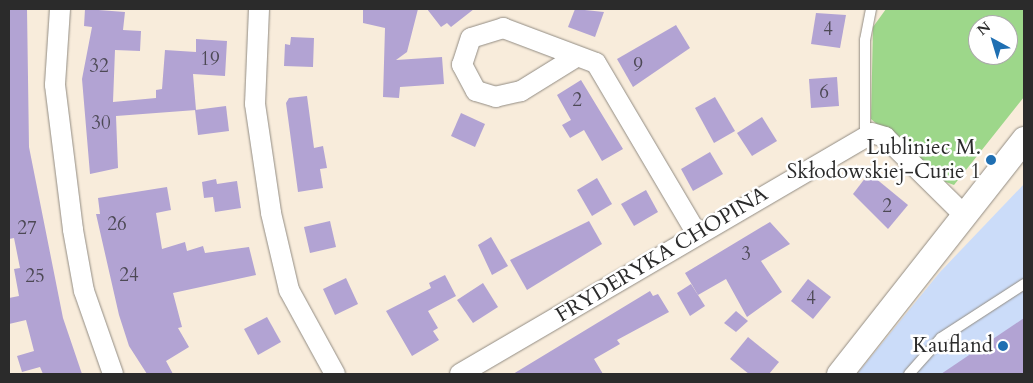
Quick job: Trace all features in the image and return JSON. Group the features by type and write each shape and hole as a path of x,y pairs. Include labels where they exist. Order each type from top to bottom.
{"street":[{"path":"60,9 55,85 70,210 84,291 113,374"},
{"path":"259,9 255,104 271,212 289,290 335,374"},
{"path":"576,57 521,91 496,97 476,91 462,65 471,38 492,29 564,48 576,57 600,68 698,234"},
{"path":"865,135 885,137 965,216"},
{"name":"FRYDERYKA CHOPINA","path":"460,374 865,135"},
{"path":"839,374 1024,139"}],"lane":[{"path":"865,135 866,40 871,9"},
{"path":"909,374 941,338 1024,284"}],"shaded area":[{"path":"1024,184 1024,374 857,374 940,272"}],"green space":[{"path":"886,9 1024,9 1024,97 954,185 943,181 871,119 873,27"}],"building":[{"path":"9,9 27,9 29,147 63,318 82,374 43,374 40,367 22,372 17,356 34,351 26,320 9,324 9,298 19,296 14,269 20,268 14,238 9,239"},
{"path":"85,9 125,12 123,30 141,31 140,51 115,50 113,102 156,98 156,90 162,89 165,50 196,52 196,39 227,41 225,76 193,74 196,110 116,116 118,168 90,174 82,79 92,27 84,26"},
{"path":"363,9 418,9 407,52 396,60 442,57 444,84 400,87 399,98 383,97 385,28 363,23"},
{"path":"427,9 474,9 451,27 447,23 441,27"},
{"path":"575,9 604,12 595,37 568,27"},
{"path":"816,13 846,15 840,48 811,44"},
{"path":"676,25 690,48 633,87 617,59"},
{"path":"291,37 314,38 313,67 284,66 285,44 290,45"},
{"path":"837,77 839,106 811,108 809,79"},
{"path":"581,80 623,149 602,161 584,130 570,138 562,125 571,120 557,95"},
{"path":"307,96 314,148 323,146 327,168 320,169 323,188 298,192 286,103 289,98"},
{"path":"715,97 735,131 714,143 695,108"},
{"path":"226,106 229,131 198,135 195,110"},
{"path":"461,113 485,124 475,147 451,136"},
{"path":"762,117 777,141 752,156 737,133"},
{"path":"710,152 723,174 693,191 681,169"},
{"path":"869,173 908,205 888,229 853,194"},
{"path":"597,178 612,204 592,216 577,190"},
{"path":"216,179 217,184 237,181 241,208 215,212 213,197 204,198 202,182"},
{"path":"167,187 171,210 156,213 162,249 185,242 187,251 203,246 205,253 249,247 256,275 173,293 182,327 178,328 189,347 166,361 173,374 147,374 129,346 119,315 96,214 100,214 98,198"},
{"path":"646,190 658,212 634,226 621,204"},
{"path":"330,221 336,247 310,253 304,227"},
{"path":"589,221 602,244 527,290 510,260"},
{"path":"770,222 790,244 761,261 782,292 747,317 726,279 698,295 685,273"},
{"path":"491,237 508,266 492,275 478,245"},
{"path":"445,275 456,296 428,311 438,328 433,331 439,340 412,356 386,311 431,288 429,283"},
{"path":"346,278 358,304 335,315 323,289"},
{"path":"808,279 831,297 813,319 791,301"},
{"path":"483,283 498,307 473,323 457,300"},
{"path":"691,284 705,306 690,316 677,293"},
{"path":"650,291 653,296 658,294 669,312 617,340 620,344 594,359 603,374 513,374"},
{"path":"736,311 748,321 736,332 724,323"},
{"path":"267,317 281,342 258,355 244,329"},
{"name":"Kaufland","path":"1024,318 1024,374 941,374"},
{"path":"748,337 779,362 769,374 749,374 730,359"}],"place":[{"name":"Lubliniec M. Skłodowskiej-Curie 1","path":"991,160"},
{"name":"Kaufland","path":"1003,346"}]}
